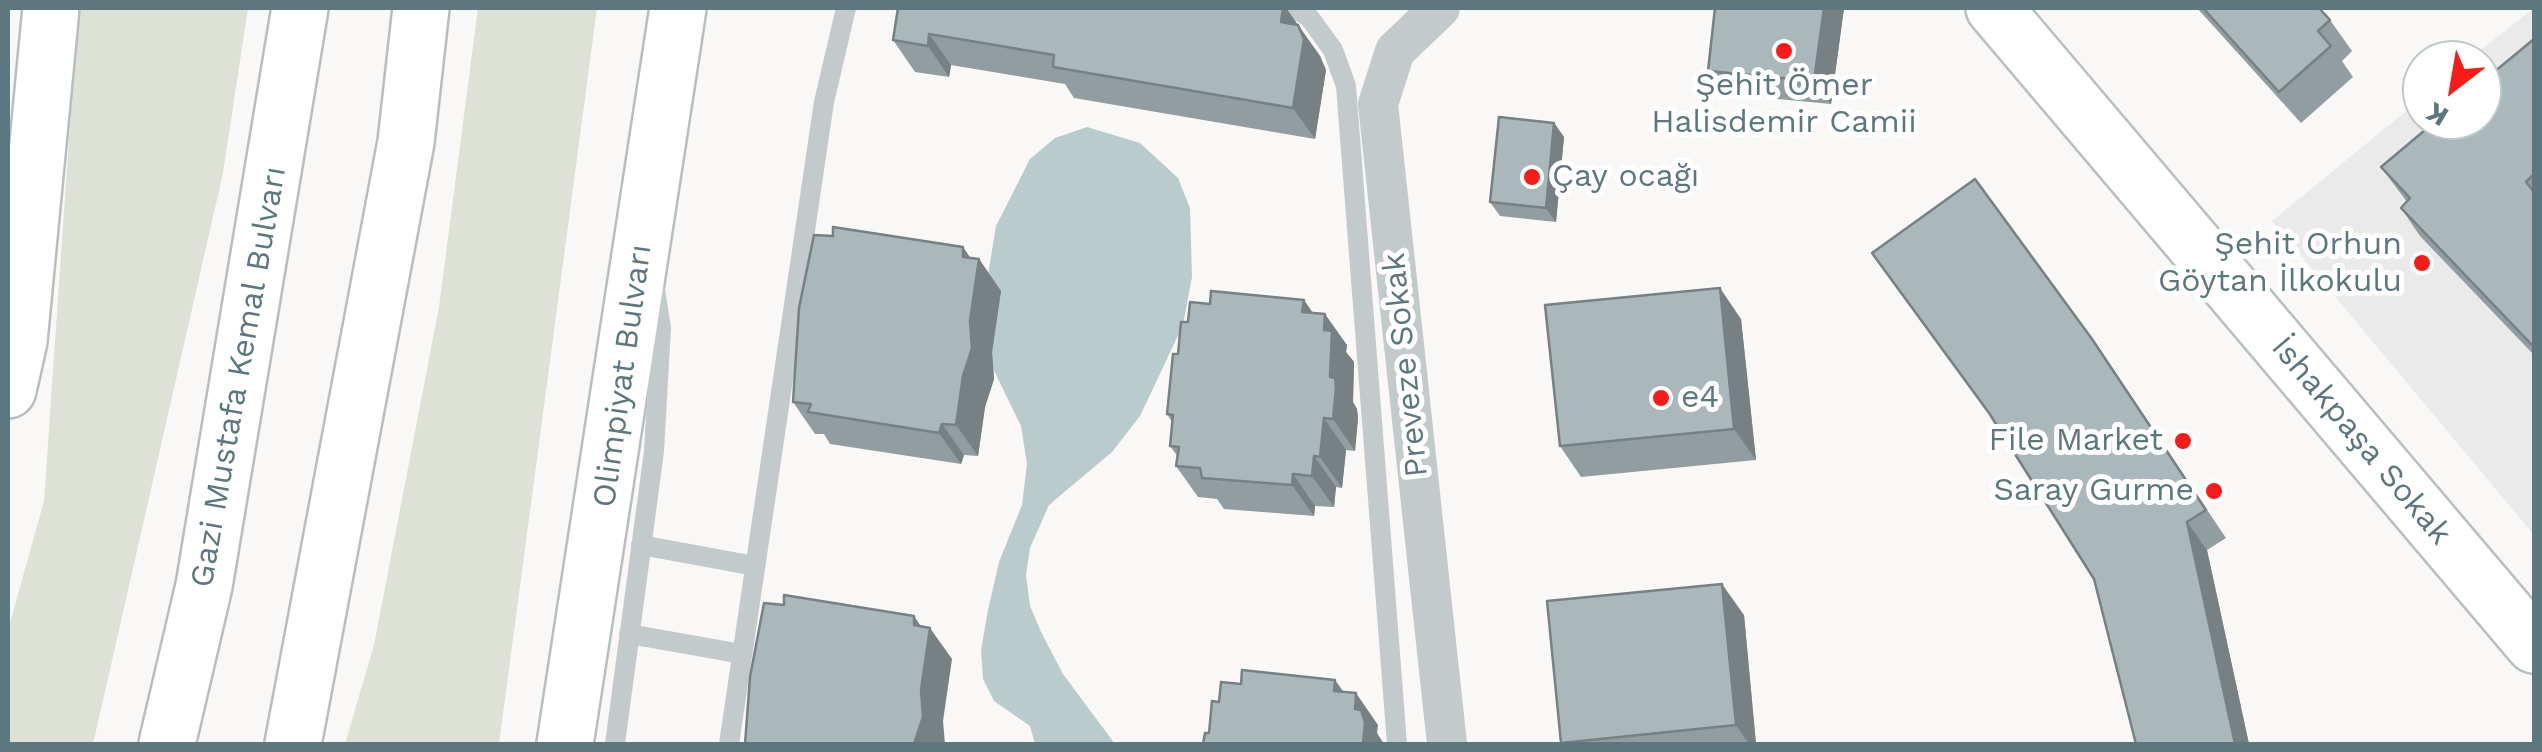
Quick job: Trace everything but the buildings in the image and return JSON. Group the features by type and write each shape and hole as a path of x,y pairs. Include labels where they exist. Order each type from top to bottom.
{"main road":[{"path":"8,390 19,342 51,8"},
{"name":"Gazi Mustafa Kemal Bulvarı","path":"167,744 204,586 300,8"},
{"path":"293,744 406,142 421,8"},
{"name":"Olimpiyat Bulvarı","path":"565,744 678,8"},
{"name":"İshakpaşa Sokak","path":"1994,8 2534,645"}],"street":[{"name":"Preveze Sokak","path":"1440,8 1395,51 1378,104 1447,744"}],"lane":[{"path":"729,744 824,102 846,8"},
{"path":"1294,8 1309,16 1333,50 1346,86 1397,744"},
{"path":"614,744 654,451 661,328 645,227"},
{"path":"641,545 756,566"},
{"path":"629,634 742,654"}],"shaded area":[{"path":"78,8 248,8 223,173 93,744 8,744 8,630 44,501"},
{"path":"478,8 597,8 499,744 345,744 374,645 439,307"},
{"name":"Şehit Orhun Göytan İlkokulu","path":"2534,8 2534,535 2272,221 2402,114 2402,140 2502,140 2502,40 2493,40"},
{"path":"1087,127 1140,143 1178,178 1190,208 1192,277 1183,325 1140,416 1112,452 1049,505 1030,548 1026,575 1030,606 1041,632 1063,674 1115,744 1035,744 1030,726 994,701 983,679 981,650 988,610 999,562 1022,505 1027,464 1021,426 982,346 983,305 996,226 1030,159 1055,138"}],"place":[{"name":"Şehit Ömer Halisdemir Camii","path":"1784,51"},
{"name":"Çay ocağı","path":"1532,177"},
{"name":"Şehit Orhun Göytan İlkokulu","path":"2422,263"},
{"name":"e4","path":"1661,398"},
{"name":"File Market","path":"2183,441"},
{"name":"Saray Gurme","path":"2214,491"}]}
